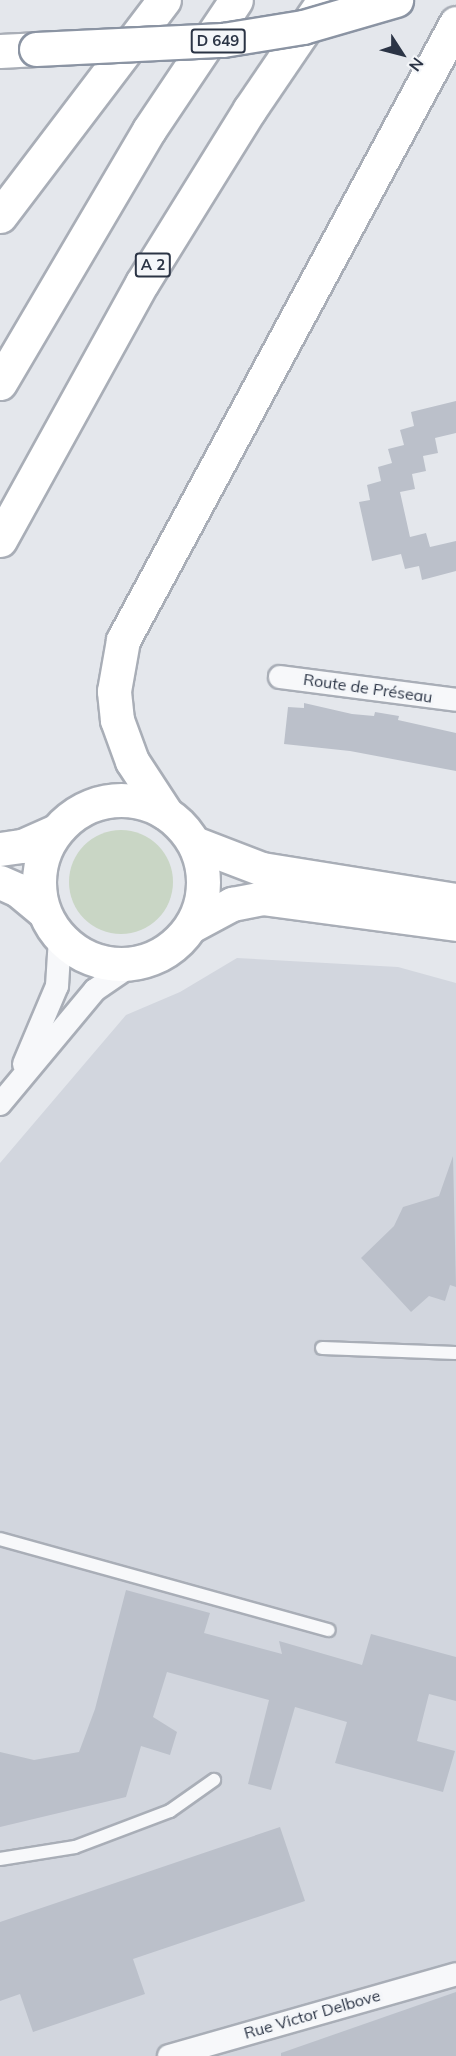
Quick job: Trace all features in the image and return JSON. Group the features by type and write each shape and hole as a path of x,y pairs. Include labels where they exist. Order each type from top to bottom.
{"main road":[{"path":"0,216 164,0"},
{"path":"0,383 118,180 236,0"},
{"name":"A 2","path":"0,540 152,266 324,0"},
{"name":"D 649","path":"0,51 223,40 303,27 396,0"},
{"path":"456,23 123,639 114,691 117,720 132,761 166,813 194,843 261,869 456,900"},
{"path":"0,849 22,846 56,831 77,812 112,800 140,802 166,813"},
{"path":"56,831 40,865 39,892 43,910 60,938 97,962 133,964 166,952 191,926 232,904 262,898 456,924"},
{"path":"191,926 204,885 194,843"},
{"path":"0,882 18,890 43,910"}],"street":[{"name":"Route de Préseau","path":"280,677 456,700"},
{"path":"4,1099 50,1005 59,969 60,938"},
{"path":"4,1099 95,990 133,964"},
{"name":"Rue Victor Delbove","path":"169,2056 456,1974"}],"lane":[{"path":"322,1348 456,1353"},
{"path":"0,1539 329,1630"},
{"path":"0,1859 75,1847 170,1811 214,1780"}],"shaded area":[{"path":"237,958 398,967 456,983 456,2056 0,2056 0,1163 126,1015 180,992"}],"green space":[{"path":"121,830 141,834 158,845 169,862 173,882 169,902 158,919 141,930 121,934 101,930 84,919 73,902 69,882 73,862 84,845 101,834"}],"building":[{"path":"456,401 456,433 435,438 438,453 423,456 426,471 412,474 415,489 400,492 410,537 426,533 430,547 456,541 456,571 422,580 419,566 405,569 401,554 372,561 359,502 370,500 367,485 381,481 378,467 392,463 388,449 404,445 400,430 414,426 411,412"},
{"path":"304,703 352,714 374,716 375,712 399,716 398,720 456,733 456,771 350,751 284,744 288,707 304,708"},
{"path":"453,1156 456,1287 450,1285 445,1301 429,1296 411,1312 361,1258 394,1226 403,1207 439,1196"},
{"path":"126,1590 210,1613 204,1633 282,1654 279,1641 362,1665 371,1634 456,1657 456,1701 429,1694 417,1741 455,1751 443,1792 335,1763 347,1722 295,1707 271,1790 248,1784 269,1700 167,1672 153,1717 177,1732 170,1755 141,1746 126,1797 0,1827 0,1752 34,1760 79,1752 95,1709"},
{"path":"280,1827 305,1901 133,1959 145,1994 33,2032 20,1994 0,2001 0,1922"},
{"path":"456,1992 456,2056 281,2056 281,2053"}]}
